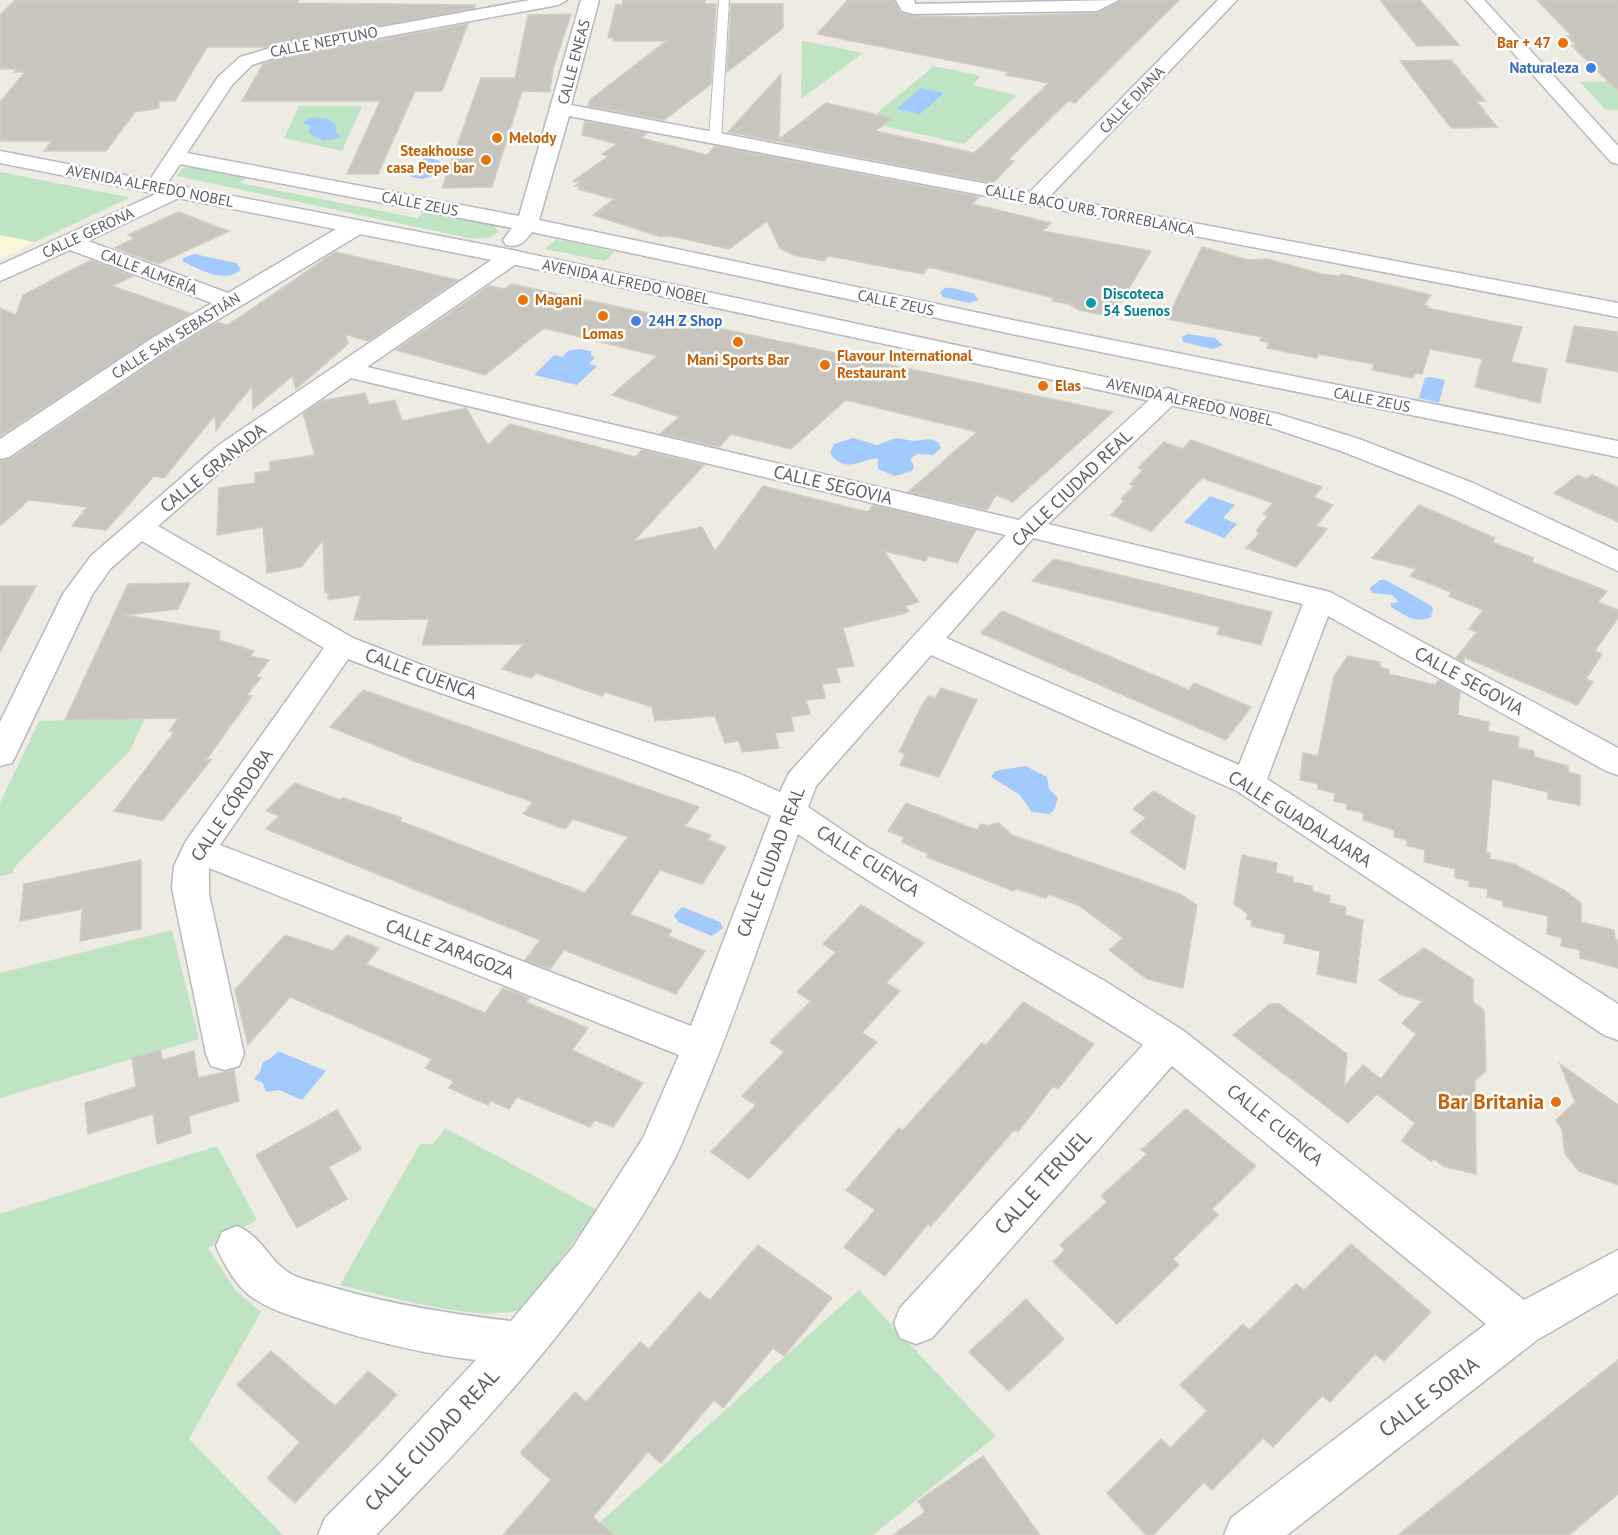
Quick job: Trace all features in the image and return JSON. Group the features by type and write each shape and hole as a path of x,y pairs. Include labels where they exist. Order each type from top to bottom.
{"street":[{"name":"CALLE NEPTUNO","path":"165,189 174,158 225,81 240,65 255,57 558,0"},
{"name":"CALLE ENEAS","path":"507,256 527,224 539,190 590,0"},
{"path":"905,0 908,8 914,9 1097,6 1110,0"},
{"name":"CALLE DIANA","path":"1035,199 1228,0"},
{"path":"1475,0 1618,158"},
{"name":"CALLE BACO URB. TORREBLANCA","path":"561,109 1618,310"},
{"name":"AVENIDA ALFREDO NOBEL","path":"0,157 507,256 1269,419 1350,445 1463,489 1618,562"},
{"name":"CALLE ZEUS","path":"174,158 527,224 1040,333 1618,449"},
{"name":"CALLE GERONA","path":"0,274 69,242 165,189"},
{"name":"CALLE SAN SEBASTIÁN","path":"0,451 163,342 356,227"},
{"name":"CALLE ALMERÍA","path":"69,242 230,302"},
{"name":"CALLE GRANADA","path":"0,755 78,594 101,562 228,450 507,256"},
{"name":"CALLE SEGOVIA","path":"345,369 1120,549 1320,599 1618,763"},
{"name":"CALLE CIUDAD REAL","path":"342,1535 399,1478 521,1344 588,1261 653,1158 702,1047 801,781 1026,529 1168,396"},
{"name":"CALLE CUENCA","path":"141,528 342,645 426,678 728,782 790,812 855,856 1081,986 1170,1041 1521,1325"},
{"path":"1249,783 1320,599"},
{"name":"CALLE GUADALAJARA","path":"927,641 1249,783 1618,1024"},
{"name":"CALLE CÓRDOBA","path":"225,1054 188,878 198,850 342,645"},
{"name":"CALLE ZARAGOZA","path":"198,850 702,1047"},
{"name":"CALLE TERUEL","path":"916,1323 1170,1041"},
{"name":"CALLE CIUDAD REAL","path":"237,1246 262,1279 284,1293 429,1333 521,1344"},
{"name":"CALLE SORIA","path":"1248,1535 1521,1325 1618,1270"}],"lane":[{"path":"715,138 724,0"}],"shaded area":[{"path":"0,235 35,242 0,259"}],"green space":[{"path":"802,41 804,41 863,53 801,99"},
{"path":"934,66 981,76 972,85 1017,95 964,144 866,122"},
{"path":"1618,81 1618,110 1606,110 1580,82"},
{"path":"299,106 362,106 342,151 284,138"},
{"path":"192,166 249,176 240,183 417,218 427,210 494,224 498,232 491,237 473,239 177,176 181,169"},
{"path":"0,172 129,198 35,242 0,235"},
{"path":"556,239 615,252 605,261 545,249"},
{"path":"145,718 130,751 13,869 13,873 0,876 0,803 39,721"},
{"path":"172,930 199,1039 0,1098 0,973"},
{"path":"445,1128 597,1210 524,1308 506,1313 460,1311 340,1285 420,1144 433,1144"},
{"path":"217,1146 257,1220 208,1248 236,1291 261,1312 189,1439 283,1535 0,1535 0,1214"},
{"path":"859,1290 996,1436 873,1535 610,1535 598,1524"}],"water":[{"path":"921,88 944,93 920,114 896,109"},
{"path":"313,117 328,119 337,126 335,132 340,135 339,138 323,141 309,133 310,126 302,122"},
{"path":"428,157 440,161 435,175 423,179 411,177 410,173 421,167 419,160"},
{"path":"194,254 236,263 241,269 235,274 220,276 182,261"},
{"path":"945,288 973,293 979,300 969,303 943,297 940,292"},
{"path":"1189,334 1215,338 1223,345 1213,349 1183,342 1182,336"},
{"path":"579,349 591,351 591,356 595,357 589,364 597,366 577,385 534,375 554,355 562,357 568,351"},
{"path":"1425,378 1445,380 1439,403 1419,398"},
{"path":"853,438 877,445 896,438 914,441 929,439 938,442 941,448 933,455 917,454 910,459 914,466 912,471 895,476 878,469 878,458 847,465 836,460 830,453 834,444"},
{"path":"1210,496 1235,505 1223,518 1237,524 1224,538 1184,522"},
{"path":"1380,580 1386,580 1430,605 1433,608 1431,617 1415,619 1391,607 1391,603 1399,602 1392,595 1372,593 1370,588"},
{"path":"1026,766 1047,777 1049,789 1058,798 1054,810 1049,814 1032,812 1019,794 991,777 995,771"},
{"path":"682,907 720,922 723,928 712,936 678,922 674,915"},
{"path":"278,1051 326,1071 302,1100 279,1090 266,1092 263,1083 254,1079 260,1072 263,1062"}],"building":[{"path":"15,0 299,0 297,3 475,5 474,8 267,47 207,47 175,101 159,101 159,108 135,112 106,151 44,151 52,141 0,141 0,102 25,72 14,72 17,69 0,69 0,15"},
{"path":"623,0 705,0 705,4 716,4 711,84 664,120 588,106 590,100 666,41 613,41 614,38 608,38 616,4 622,5"},
{"path":"848,0 894,0 900,12 913,16 974,17 1097,13 1121,0 1179,0 1075,103 1068,101 1008,160 1014,161 993,183 728,132 781,74 779,139 826,103 891,118 876,131 974,153 1049,83 1006,75 1009,72 817,34"},
{"path":"1380,0 1420,0 1459,45 1417,46"},
{"path":"1537,0 1618,0 1618,91 1572,46 1576,45 1567,36 1572,36"},
{"path":"731,4 783,4 783,28 727,72"},
{"path":"571,14 553,69 550,92 522,91 492,187 442,188 481,78 515,78 528,15"},
{"path":"468,24 442,91 415,91 378,174 347,174 380,101 242,101 263,64 281,58"},
{"path":"1451,60 1485,101 1476,101 1497,127 1451,128 1400,61"},
{"path":"585,121 647,133 641,138 707,155 715,146 979,197 972,204 1051,223 1043,231 1151,251 1112,317 1079,310 1069,304 1052,301 1054,298 929,267 923,274 829,256 824,261 794,255 780,248 767,221 729,249 671,236 661,237 593,215 614,199 578,189 581,187 575,186 580,182 573,181 606,158 608,156 602,154 617,144 582,135"},
{"path":"178,212 229,231 158,264 115,248 135,238 128,235"},
{"path":"1202,247 1248,260 1267,259 1322,274 1339,276 1341,274 1431,295 1424,305 1428,306 1427,308 1522,327 1511,362 1547,369 1540,403 1475,387 1482,359 1430,349 1422,374 1415,373 1413,378 1372,370 1374,364 1318,354 1317,358 1267,348 1269,343 1260,341 1262,337 1167,319"},
{"path":"335,252 458,280 368,341 345,334 348,344 296,389 292,376 253,409 252,386 216,430 215,415 164,478 154,476 106,530 72,526 87,507 29,500 0,526 0,461 10,459 173,349 218,322 227,325 237,319"},
{"path":"91,260 133,276 112,286 190,313 0,436 0,308 16,315 23,295"},
{"path":"511,284 1113,412 1013,502 996,495 987,510 908,492 977,432 846,400 791,449 731,434 720,447 660,434 679,417 612,395 657,356 544,328 485,375 396,350 489,286 505,289"},
{"path":"1574,326 1618,332 1618,372 1566,362"},
{"path":"365,393 369,405 395,400 402,421 466,408 488,445 510,424 635,457 642,450 704,465 634,541 702,527 715,551 763,486 868,512 873,505 976,530 957,563 928,556 926,561 884,551 919,602 905,606 909,611 905,613 843,628 854,666 836,668 840,682 822,684 825,698 806,700 810,714 791,717 794,731 775,733 779,748 742,752 739,741 725,743 715,716 655,721 652,707 605,692 602,696 536,673 531,678 502,669 524,644 422,645 429,619 354,620 361,595 328,600 328,591 325,592 323,540 301,567 267,573 263,527 217,535 219,488 255,483 255,473 270,471 270,462 315,455 303,414 321,401"},
{"path":"1191,440 1322,487 1314,497 1333,505 1316,526 1327,529 1296,567 1246,548 1260,533 1256,531 1268,516 1263,514 1273,503 1202,478 1151,531 1111,515 1124,501 1121,499 1134,486 1130,484 1143,470 1138,468 1164,442 1183,449"},
{"path":"1578,475 1587,479 1592,475 1618,487 1618,522 1554,493"},
{"path":"1419,505 1495,538 1492,542 1534,558 1532,562 1607,591 1598,602 1618,610 1618,618 1595,651 1602,654 1586,679 1593,682 1577,705 1464,657 1464,662 1456,658 1477,632 1469,629 1483,610 1449,596 1451,592 1410,576 1416,569 1372,558"},
{"path":"1054,559 1272,612 1261,645 1217,634 1220,627 1032,581"},
{"path":"190,583 178,609 125,615 220,631 219,640 254,651 250,656 269,660 256,677 261,678 247,695 252,696 206,760 211,760 162,821 114,811 174,732 169,731 179,718 65,720 128,584"},
{"path":"0,586 36,586 0,652"},
{"path":"1002,611 1189,690 1194,683 1251,707 1226,740 981,633"},
{"path":"1348,656 1380,662 1380,667 1389,670 1389,674 1435,685 1439,680 1460,692 1458,715 1489,722 1488,731 1519,737 1518,748 1534,751 1534,757 1568,766 1568,772 1580,775 1580,805 1548,799 1548,792 1492,779 1486,853 1490,853 1490,859 1514,864 1564,890 1581,903 1581,922 1614,930 1615,939 1618,940 1618,968 1580,958 1580,950 1561,946 1562,938 1547,934 1548,916 1503,906 1503,901 1487,897 1488,889 1469,886 1469,881 1455,878 1455,869 1424,862 1425,850 1407,846 1407,840 1394,837 1394,830 1363,820 1364,813 1346,809 1347,804 1334,801 1335,793 1318,789 1318,784 1300,780 1303,753 1318,756 1334,676"},
{"path":"941,688 977,700 939,777 900,765 905,754 899,752 922,705 929,696 935,698"},
{"path":"363,690 699,807 685,826 711,835 708,840 726,847 702,884 660,870 630,914 672,930 668,936 705,951 676,994 564,950 550,969 525,960 540,940 266,829 279,816 266,811 295,783 340,800 343,798 402,818 400,821 585,893 628,837 573,819 565,829 523,814 533,802 417,762 330,727"},
{"path":"1154,791 1195,816 1185,870 1130,832 1146,818 1133,809"},
{"path":"906,803 977,830 981,824 987,826 999,823 1012,835 1180,894 1197,905 1183,988 1147,979 1109,950 1123,938 1078,905 1048,894 1046,898 1016,889 1013,891 927,857 928,854 902,842 904,837 888,831"},
{"path":"1242,855 1277,863 1276,873 1293,877 1293,882 1312,886 1312,891 1330,896 1329,903 1346,907 1345,915 1363,920 1356,983 1317,974 1320,951 1284,943 1285,934 1251,926 1252,920 1246,919 1248,914 1234,904"},
{"path":"141,860 141,929 80,941 82,909 20,921 24,884"},
{"path":"861,905 924,943 886,983 900,991 862,1033 877,1042 749,1179 711,1152 756,1105 742,1096 784,1052 770,1042 811,1001 797,992 836,952 823,944"},
{"path":"285,935 333,951 347,935 379,948 366,964 485,1013 503,988 529,998 526,1002 588,1028 572,1050 643,1083 613,1127 595,1120 590,1127 517,1097 509,1109 491,1101 488,1105 449,1088 454,1081 425,1068 432,1059 290,997 248,1045 235,990"},
{"path":"1424,948 1473,979 1473,1002 1484,1010 1486,1071 1475,1081 1476,1174 1443,1166 1434,1159 1431,1161 1402,1141 1415,1123 1377,1094 1348,1123 1233,1035 1270,1004 1279,1004 1347,1054 1344,1086 1363,1065 1381,1079 1416,1034 1402,1023 1423,1001 1401,995 1379,980"},
{"path":"1023,1002 1094,1044 1058,1089 1053,1086 1018,1132 1014,1130 931,1226 928,1224 885,1276 844,1247 875,1210 846,1190 899,1128 903,1130 982,1043 986,1045"},
{"path":"161,1050 162,1060 194,1051 198,1078 234,1070 239,1101 189,1116 191,1133 157,1144 153,1114 88,1134 85,1103 136,1087 132,1058"},
{"path":"1560,1064 1618,1105 1618,1185 1579,1171 1565,1154 1562,1129 1556,1120 1575,1102"},
{"path":"1186,1109 1256,1166 1212,1209 1218,1215 1173,1259 1179,1265 1117,1324 1053,1262 1065,1250 1060,1245 1107,1202 1101,1196 1147,1154 1141,1150"},
{"path":"337,1110 361,1149 329,1167 347,1199 297,1228 256,1155"},
{"path":"1351,1244 1431,1312 1384,1361 1375,1354 1330,1402 1322,1396 1273,1447 1263,1438 1212,1490 1204,1482 1153,1535 1146,1535 1107,1493 1161,1439 1170,1448 1207,1411 1180,1385 1243,1324 1249,1330 1296,1284 1304,1290"},
{"path":"758,1245 832,1298 784,1356 773,1348 723,1408 714,1400 661,1463 648,1452 593,1517 614,1535 503,1535 551,1480 520,1453 575,1392 586,1402 640,1342 649,1349 699,1292 710,1300"},
{"path":"1026,1299 1064,1339 1009,1391 969,1352"},
{"path":"271,1351 335,1406 368,1371 397,1395 295,1503 267,1478 300,1442 237,1385"},
{"path":"1618,1360 1618,1494 1569,1535 1398,1535"},
{"path":"983,1456 1040,1535 893,1535 925,1512 918,1501"}],"place":[{"name":"Bar + 47","path":"1563,43"},
{"name":"Naturaleza","path":"1591,68"},
{"name":"Melody","path":"497,138"},
{"name":"Steakhouse casa Pepe bar","path":"486,160"},
{"name":"Magani","path":"523,300"},
{"name":"Discoteca 54 Suenos","path":"1091,303"},
{"name":"Lomas","path":"603,316"},
{"name":"24H Z Shop","path":"636,321"},
{"name":"Mani Sports Bar","path":"738,342"},
{"name":"Flavour International Restaurant","path":"825,365"},
{"name":"Elas","path":"1043,386"},
{"name":"Bar Britania","path":"1556,1102"}]}
